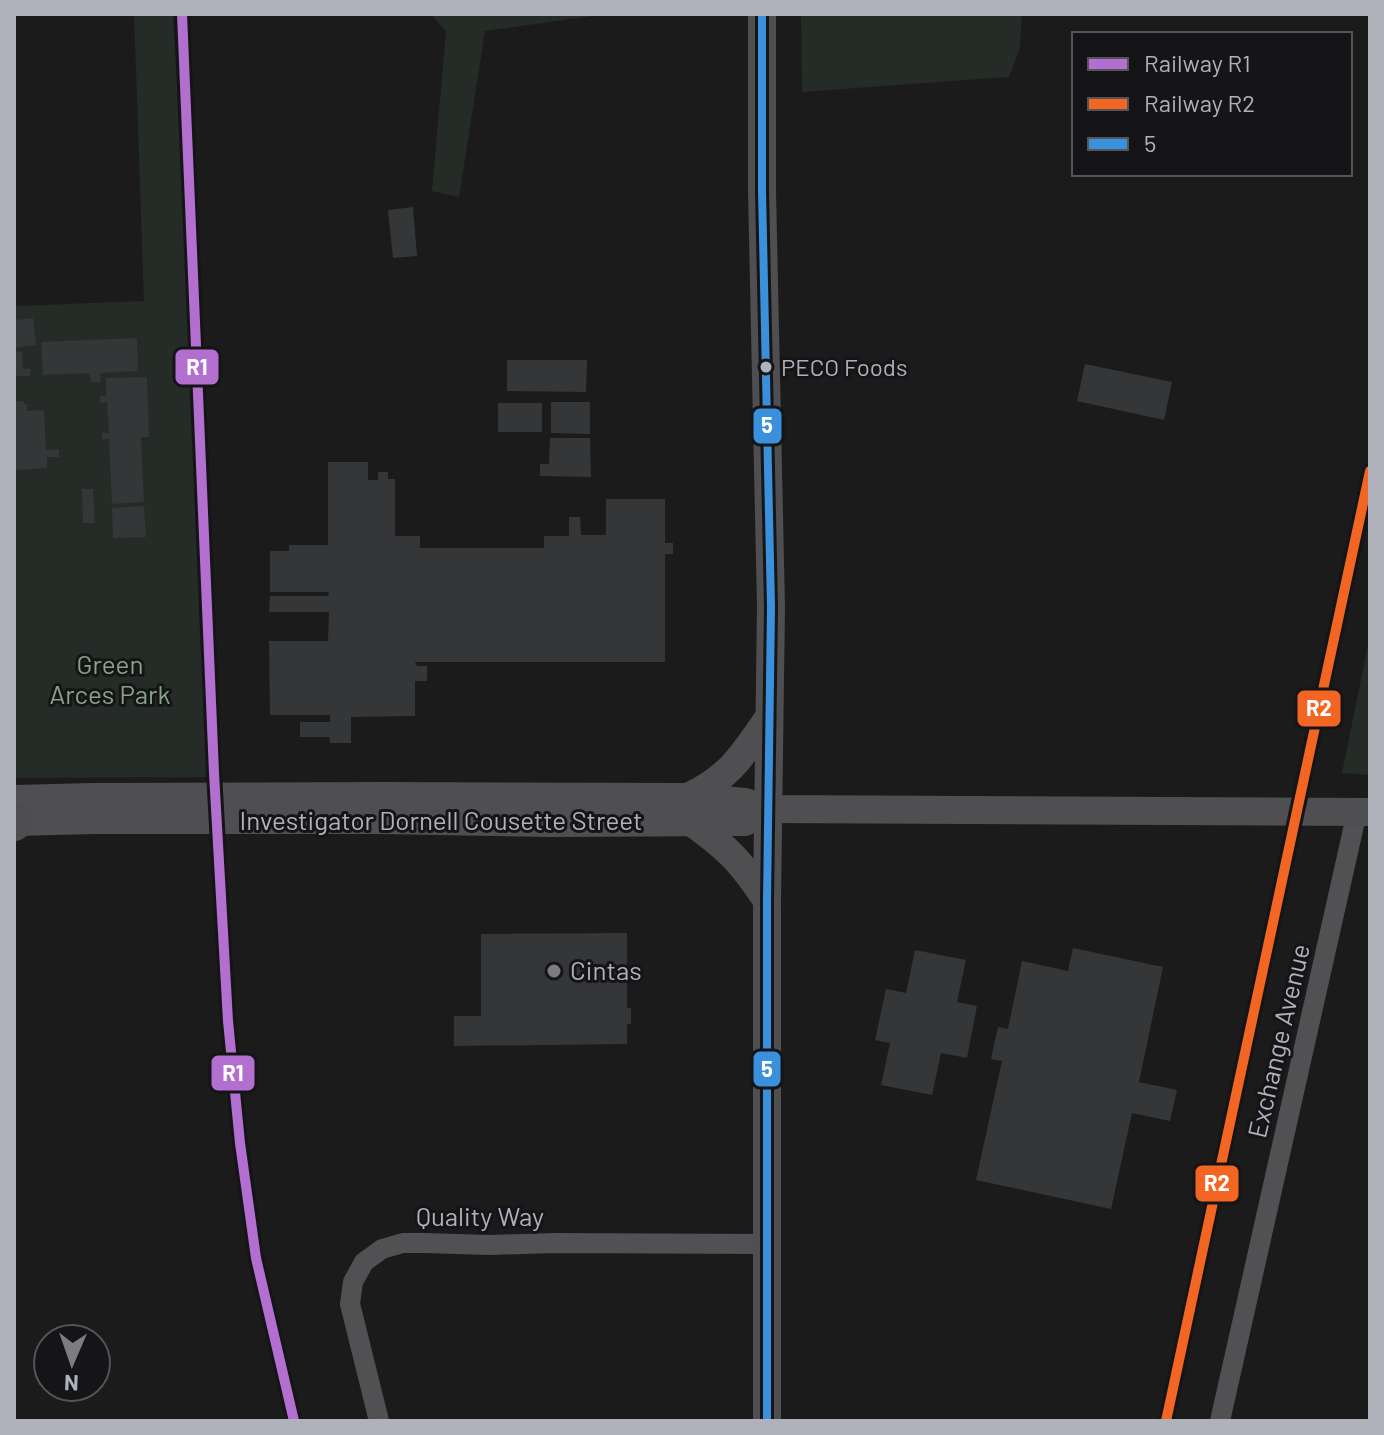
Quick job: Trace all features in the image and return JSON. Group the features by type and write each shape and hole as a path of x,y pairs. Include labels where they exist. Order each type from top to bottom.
{"main road":[{"path":"762,14 762,191 771,607 767,901 767,1421"},
{"path":"767,901 726,846 690,810 725,776 769,717"},
{"name":"Investigator Dornell Cousette Street","path":"14,799 94,808 690,810 745,802 768,809 1363,812"},
{"name":"Investigator Dornell Cousette Street","path":"14,822 94,808"}],"street":[{"name":"Exchange Avenue","path":"1220,1421 1363,812"},
{"name":"Quality Way","path":"379,1421 350,1304 353,1282 364,1262 382,1249 403,1243 766,1244"}],"green space":[{"name":"Green Arces Park","path":"134,14 173,14 189,300 209,777 14,778 14,306 144,301"},
{"path":"431,14 607,14 485,31 459,197 432,191 446,31"},
{"path":"801,14 1022,14 1020,48 1009,77 802,92"},
{"path":"1370,635 1369,775 1342,773"}],"building":[{"path":"413,207 417,256 393,258 388,210"},
{"path":"33,318 36,345 14,348 14,320"},
{"path":"137,338 138,371 100,373 101,382 91,382 90,373 43,375 41,342"},
{"path":"22,351 23,369 30,369 30,376 14,376 14,352"},
{"path":"507,360 587,360 586,392 507,391"},
{"path":"1085,364 1172,382 1164,420 1077,401"},
{"path":"147,377 149,437 141,437 144,502 112,504 109,439 102,440 102,433 109,433 107,402 100,403 100,396 106,396 106,378"},
{"path":"14,401 27,404 27,411 44,410 46,450 59,449 59,457 47,457 47,468 14,470"},
{"path":"551,402 590,402 590,434 551,433"},
{"path":"498,403 542,403 542,432 498,432"},
{"path":"550,438 590,438 591,477 540,476 540,464 549,464"},
{"path":"328,462 368,462 368,480 378,480 378,472 388,472 388,479 395,479 395,536 420,536 420,548 544,548 544,536 569,536 569,517 580,517 581,535 606,535 606,499 665,499 665,543 673,543 673,554 665,554 665,662 415,662 417,666 427,666 427,681 415,681 415,716 351,717 351,743 330,743 329,737 300,737 300,722 330,722 330,715 270,715 269,641 328,641 329,612 269,612 270,596 328,596 329,592 270,592 270,551 289,551 289,545 328,545"},
{"path":"82,489 93,489 95,523 83,523"},
{"path":"144,506 146,537 113,538 112,508"},
{"name":"Cintas","path":"627,933 627,1008 631,1008 631,1024 627,1024 627,1044 454,1046 454,1016 481,1016 481,934"},
{"path":"1073,948 1163,967 1139,1082 1177,1090 1170,1121 1132,1113 1111,1209 976,1180 1002,1061 991,1059 998,1027 1008,1029 1022,961 1068,971"},
{"path":"915,950 966,960 957,1002 977,1006 967,1058 941,1053 932,1095 881,1085 890,1043 875,1040 886,989 906,993"}],"railway":[{"path":"182,14 214,773 228,1021 256,1258 294,1421"}],"rail line":[{"name":"R1","path":"182,14 214,773 228,1021 256,1258 294,1421"},
{"name":"R2","path":"1166,1421 1370,471"}],"transit line":[{"name":"5","path":"762,14 762,191 771,607 767,901 767,1421"}],"place":[{"name":"PECO Foods","path":"766,367"},
{"name":"Cintas","path":"554,971"}]}
